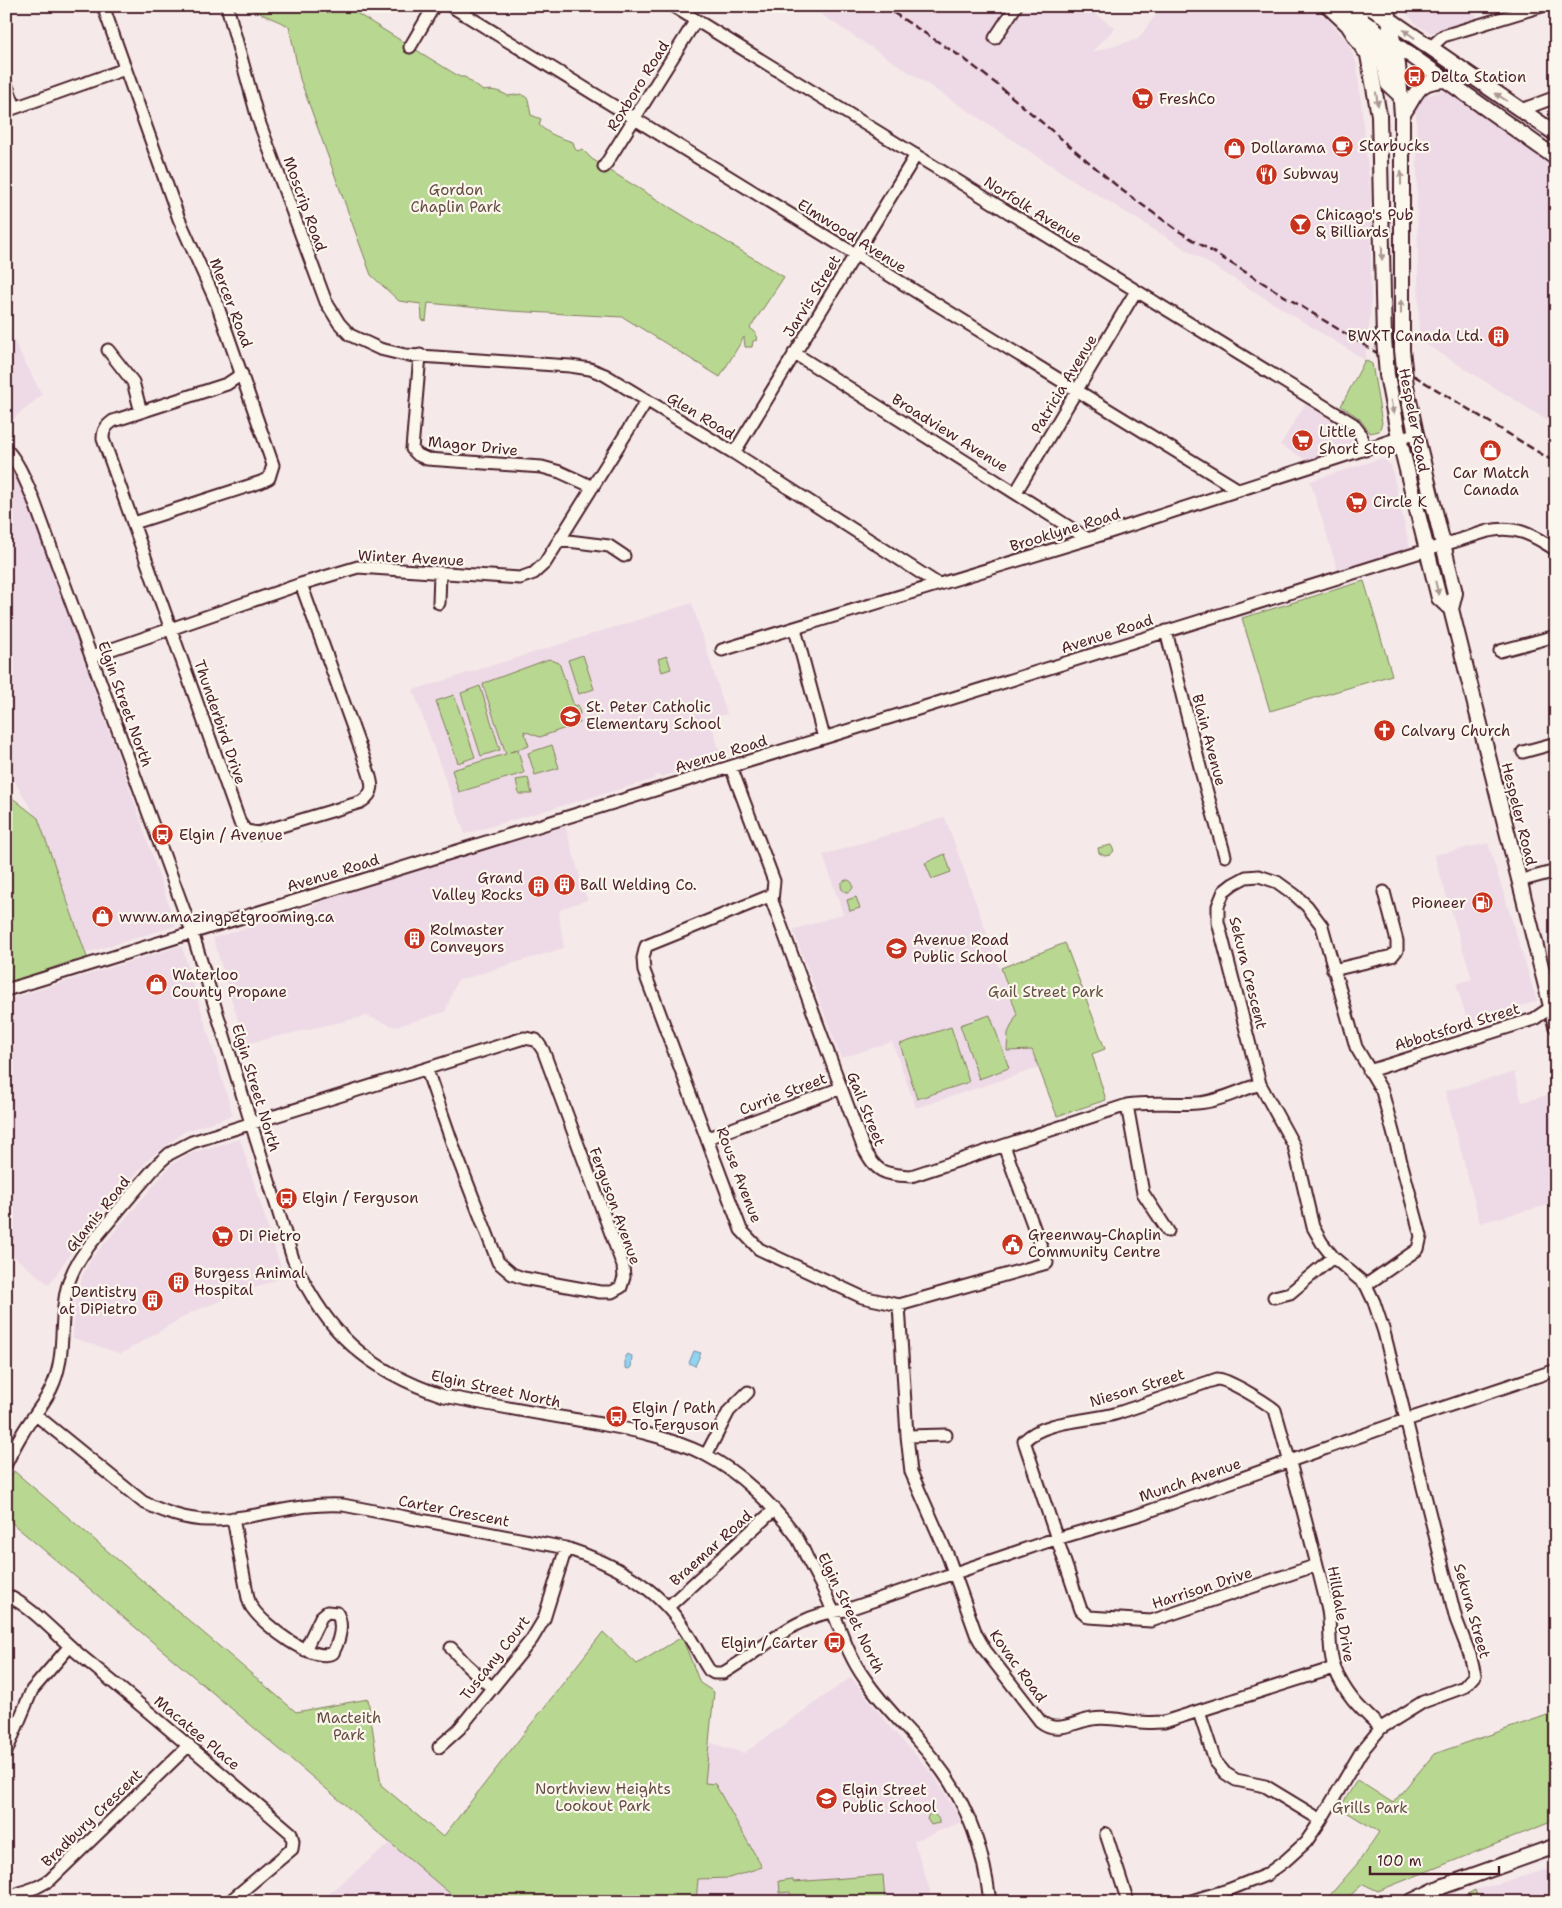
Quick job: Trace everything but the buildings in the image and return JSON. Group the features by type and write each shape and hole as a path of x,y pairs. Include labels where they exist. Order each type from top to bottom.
{"main road":[{"path":"1328,6 1356,34 1370,62"},
{"path":"1341,6 1556,158"},
{"path":"1360,6 1379,44 1388,84 1401,96"},
{"path":"1378,10 1394,43"},
{"path":"1378,10 1556,134"},
{"name":"Hespeler Road","path":"1368,24 1370,62 1378,102 1381,138 1382,281 1387,375 1399,438 1439,598 1451,609"},
{"name":"Hespeler Road","path":"1394,43 1402,115 1402,350 1406,386 1455,593 1451,609 1519,881 1553,1006 1556,1026"},
{"path":"1402,115 1410,104 1412,97 1422,85 1435,80 1445,80"},
{"path":"1511,126 1522,110"},
{"path":"1410,1902 1441,1887 1556,1846"}],"street":[{"name":"Mercer Road","path":"103,6 179,218 217,304 273,465 270,478 134,523"},
{"name":"Moscrip Road","path":"227,6 258,119 326,302 339,323 350,334 380,349 405,355 420,355"},
{"path":"410,47 434,6"},
{"name":"Elmwood Avenue","path":"451,6 1239,490"},
{"name":"Norfolk Avenue","path":"672,6 1353,424 1360,433 1365,450"},
{"path":"995,38 1016,6"},
{"path":"1430,48 1444,36 1542,6"},
{"name":"Roxboro Road","path":"604,167 696,20"},
{"path":"6,84 10,109 125,69"},
{"path":"1522,110 1556,97"},
{"name":"Jarvis Street","path":"734,453 916,155"},
{"name":"Patricia Avenue","path":"1016,492 1136,291"},
{"path":"108,350 133,382 141,412"},
{"name":"Broadview Avenue","path":"794,353 1088,539"},
{"name":"Glen Road","path":"420,355 570,366 590,369 605,375 734,453 938,584"},
{"name":"Magor Drive","path":"420,355 412,449 418,455 427,459 542,467 560,472 593,487"},
{"name":"Thunderbird Drive","path":"242,374 227,384 113,421 106,426 103,433 104,444 134,523 240,823 246,830 258,833 361,802 369,796 373,787 301,584"},
{"name":"Winter Avenue","path":"92,656 301,584 358,567 520,578 534,573 546,563 647,400"},
{"name":"Brooklyne Road","path":"722,650 1088,539 1416,434"},
{"name":"Elgin Street North","path":"6,449 14,457 33,498 92,656 192,932 290,1250 302,1280 323,1313 339,1333 365,1357 394,1376 418,1387 444,1396 626,1429 667,1440 706,1455 743,1480 774,1510 795,1534 833,1612 845,1642 864,1678 885,1707 933,1759 950,1782 977,1837 986,1869 990,1902"},
{"name":"Avenue Road","path":"6,990 1488,531 1500,528 1512,529 1535,536 1556,550"},
{"path":"560,540 609,546 624,556"},
{"path":"439,603 440,574"},
{"path":"795,629 824,738"},
{"name":"Blain Avenue","path":"1166,631 1201,771 1225,856"},
{"path":"1500,650 1556,636"},
{"path":"1523,752 1556,743"},
{"name":"Gail Street","path":"731,767 774,881 772,901 863,1147 872,1164 887,1174 911,1176 1127,1105 1146,1102 1204,1102 1260,1084"},
{"path":"1519,881 1556,871"},
{"name":"Sekura Crescent","path":"1366,1285 1418,1249 1421,1236 1382,1092 1356,1047 1322,926 1307,906 1277,882 1259,876 1246,876 1224,891 1218,906 1218,922 1260,1084 1294,1146 1313,1227 1333,1257 1366,1285 1384,1332"},
{"path":"1334,970 1392,956 1397,950 1397,942 1384,892"},
{"name":"Rouse Avenue","path":"772,895 646,946 643,958 644,971 742,1230 759,1249 862,1297 900,1305 1047,1263 1004,1146"},
{"name":"Abbotsford Street","path":"1369,1070 1534,1019 1553,1006"},
{"name":"Ferguson Avenue","path":"251,1123 428,1070 524,1038 536,1040 543,1050 623,1266 624,1277 621,1287 612,1292 600,1292 523,1278 512,1274 498,1262 455,1151 428,1070"},
{"name":"Currie Street","path":"708,1138 841,1088"},
{"path":"1127,1105 1143,1193 1168,1231"},
{"name":"Glamis Road","path":"6,1464 22,1433 50,1393 62,1354 64,1303 73,1271 84,1252 159,1163 169,1154 192,1142 251,1123"},
{"path":"1274,1297 1290,1293 1333,1257"},
{"name":"Kovac Road","path":"900,1305 907,1436 911,1472 918,1492 948,1556 976,1634 985,1650 1040,1721 1046,1726 1062,1728 1093,1718 1164,1722 1334,1668"},
{"name":"Sekura Street","path":"1188,1902 1228,1890 1266,1875 1285,1861 1306,1842 1361,1752 1381,1728 1423,1702 1464,1687 1475,1675 1470,1655 1456,1618 1384,1332"},
{"name":"Munch Avenue","path":"833,1612 846,1610 1056,1539 1141,1514 1406,1420 1556,1370"},
{"name":"Nieson Street","path":"1056,1539 1024,1441 1031,1433 1049,1427 1116,1414 1220,1379 1275,1410 1290,1461"},
{"path":"706,1455 728,1411 748,1392"},
{"name":"Carter Crescent","path":"36,1414 143,1502 181,1517 208,1520 233,1518 307,1505 343,1505 566,1548 592,1556 639,1582 668,1607 709,1670 714,1674 723,1673 733,1668 782,1631 818,1615 833,1612"},
{"path":"907,1436 946,1435"},
{"name":"Hilldale Drive","path":"1290,1461 1328,1608 1334,1668 1349,1697 1381,1728"},
{"name":"Braemar Road","path":"668,1607 774,1510"},
{"path":"233,1518 248,1598 252,1608 291,1642 305,1650"},
{"name":"Harrison Drive","path":"1056,1539 1081,1610 1089,1617 1151,1621 1317,1565"},
{"name":"Tuscany Court","path":"439,1747 459,1729 532,1639 544,1619 566,1548"},
{"name":"Macatee Place","path":"6,1595 23,1605 291,1833 292,1849 229,1902"},
{"path":"6,1752 32,1690 70,1646"},
{"path":"451,1648 492,1688"},
{"path":"1199,1712 1215,1760 1225,1773 1236,1780 1265,1786 1321,1820"},
{"name":"Bradbury Crescent","path":"6,1898 37,1887 50,1880 188,1745"},
{"path":"1106,1834 1128,1902"}],"shaded area":[{"path":"808,6 1085,6 1115,28 1092,52 1138,39 1162,6 1311,6 1329,20 1347,41 1357,64 1371,197 1371,308 1365,360 1075,181"},
{"path":"1400,6 1473,6 1477,19 1431,33 1417,25"},
{"path":"1440,91 1449,92 1556,168 1556,426 1419,340 1416,107 1425,96"},
{"path":"6,325 42,395 6,425"},
{"path":"1305,404 1348,431 1353,437 1351,445 1308,461 1280,445"},
{"path":"1379,459 1385,460 1391,465 1410,548 1406,551 1338,572 1310,481"},
{"path":"6,466 19,479 131,792 176,926 86,953 40,824 6,767"},
{"name":"St. Peter Catholic Elementary School","path":"692,603 727,714 710,719 722,758 660,777 659,775 655,776 655,779 465,834 413,690"},
{"name":"Avenue Road Public School","path":"945,817 1011,1000 1039,1068 916,1108 892,1042 841,1058 793,930 843,914 823,855"},
{"path":"565,825 587,900 561,909 559,915 564,948 457,981 445,1012 395,1027 367,1016 245,1044 213,938 308,909 323,900"},
{"path":"1488,843 1537,1001 1468,1023 1456,984 1472,979 1434,855"},
{"path":"180,946 182,947 233,1115 184,1132 151,1157 87,1229 49,1285 6,1250 6,1000"},
{"path":"1514,1072 1522,1102 1555,1093 1556,1203 1480,1223 1445,1091"},
{"path":"240,1139 284,1277 192,1312 121,1354 73,1338 75,1299 83,1274 92,1258 170,1166 194,1152"},
{"name":"Elgin Street Public School","path":"851,1677 892,1729 934,1775 962,1822 914,1841 930,1890 930,1902 696,1902 708,1742 744,1753"},
{"path":"391,1842 460,1902 319,1902"},
{"path":"1556,1867 1556,1902 1479,1902 1475,1890"}],"green space":[{"name":"Gordon Chaplin Park","path":"244,6 345,6 460,77 465,77 483,91 496,91 508,96 522,94 528,99 531,115 541,119 539,125 547,131 559,138 573,142 575,149 578,151 582,149 592,159 617,175 784,277 750,328 755,332 757,340 753,341 752,347 745,347 744,337 720,377 623,317 510,311 428,303 426,321 422,320 421,304 399,301 371,275 300,79 289,26"},
{"path":"1365,360 1372,364 1382,423 1379,431 1370,433 1359,418 1341,406"},
{"path":"1364,581 1392,675 1270,711 1242,618"},
{"path":"583,655 594,689 579,694 568,660"},
{"path":"667,656 671,669 662,672 658,659"},
{"path":"549,659 559,663 574,706 578,705 580,714 577,716 580,723 540,737 524,731 529,746 510,752 518,750 524,773 459,792 452,770 506,754 483,685 484,683"},
{"path":"480,686 500,750 481,756 461,693"},
{"path":"454,695 475,757 458,763 436,701"},
{"path":"552,745 559,768 535,775 528,753"},
{"path":"528,778 532,794 519,794 516,780"},
{"path":"6,793 38,818 88,960 69,962 6,984"},
{"path":"1111,845 1114,851 1110,855 1105,856 1099,853 1098,848"},
{"path":"945,854 951,872 932,879 925,863"},
{"path":"845,880 849,880 853,886 849,892 845,892 841,888 841,884"},
{"path":"856,897 860,908 850,911 847,900"},
{"name":"Gail Street Park","path":"1065,943 1105,1049 1092,1054 1106,1100 1057,1116 1032,1050 1007,1051 1008,1033 1017,1014 1001,968"},
{"path":"990,1015 1009,1068 979,1079 960,1025"},
{"path":"951,1027 969,1082 917,1099 900,1044"},
{"name":"Northview Heights Lookout Park","path":"14,1471 296,1712 368,1699 381,1785 443,1837 603,1632 637,1664 682,1637 700,1683 714,1692 705,1783 715,1784 762,1867 729,1878 698,1879 696,1902 460,1902 6,1518 6,1488"},
{"name":"Grills Park","path":"1556,1712 1556,1820 1378,1891 1363,1884 1343,1902 1324,1902 1358,1863 1379,1832 1340,1808 1357,1780 1393,1803 1434,1754"},
{"path":"929,1814 934,1814 939,1819 939,1823 931,1825 927,1819"},
{"path":"883,1875 885,1902 791,1902 790,1892 780,1893 779,1881 792,1879 794,1882"},
{"path":"1475,1890 1479,1902 1453,1902"}],"water":[{"path":"694,1351 701,1353 695,1366 689,1363"},
{"path":"627,1354 632,1356 629,1369 625,1368 625,1356"}],"railway":[{"path":"883,6 963,58 1123,191 1177,230 1556,463"}],"place":[{"name":"Delta Station","path":"1415,77"},
{"name":"FreshCo","path":"1143,99"},
{"name":"Starbucks","path":"1343,146"},
{"name":"Dollarama","path":"1235,148"},
{"name":"Subway","path":"1267,174"},
{"name":"Chicago's Pub & Billiards","path":"1300,224"},
{"name":"BWXT Canada Ltd.","path":"1499,336"},
{"name":"Little Short Stop","path":"1303,441"},
{"name":"Car Match Canada","path":"1491,450"},
{"name":"Circle K","path":"1357,502"},
{"name":"St. Peter Catholic Elementary School","path":"570,716"},
{"name":"Calvary Church","path":"1385,731"},
{"name":"Elgin / Avenue","path":"163,835"},
{"name":"Ball Welding Co.","path":"564,885"},
{"name":"Grand Valley Rocks","path":"539,887"},
{"name":"Pioneer","path":"1482,903"},
{"name":"www.amazingpetgrooming.ca","path":"103,917"},
{"name":"Rolmaster Conveyors","path":"414,939"},
{"name":"Avenue Road Public School","path":"897,949"},
{"name":"Waterloo County Propane","path":"156,984"},
{"name":"Elgin / Ferguson","path":"286,1198"},
{"name":"Di Pietro","path":"223,1236"},
{"name":"Greenway-Chaplin Community Centre","path":"1012,1244"},
{"name":"Burgess Animal Hospital","path":"178,1282"},
{"name":"Dentistry at DiPietro","path":"153,1301"},
{"name":"Elgin / Path To Ferguson","path":"616,1417"},
{"name":"Elgin / Carter","path":"834,1643"},
{"name":"Elgin Street Public School","path":"826,1799"}],"park label":[{"name":"Macteith Park","path":"349,1726"}]}
